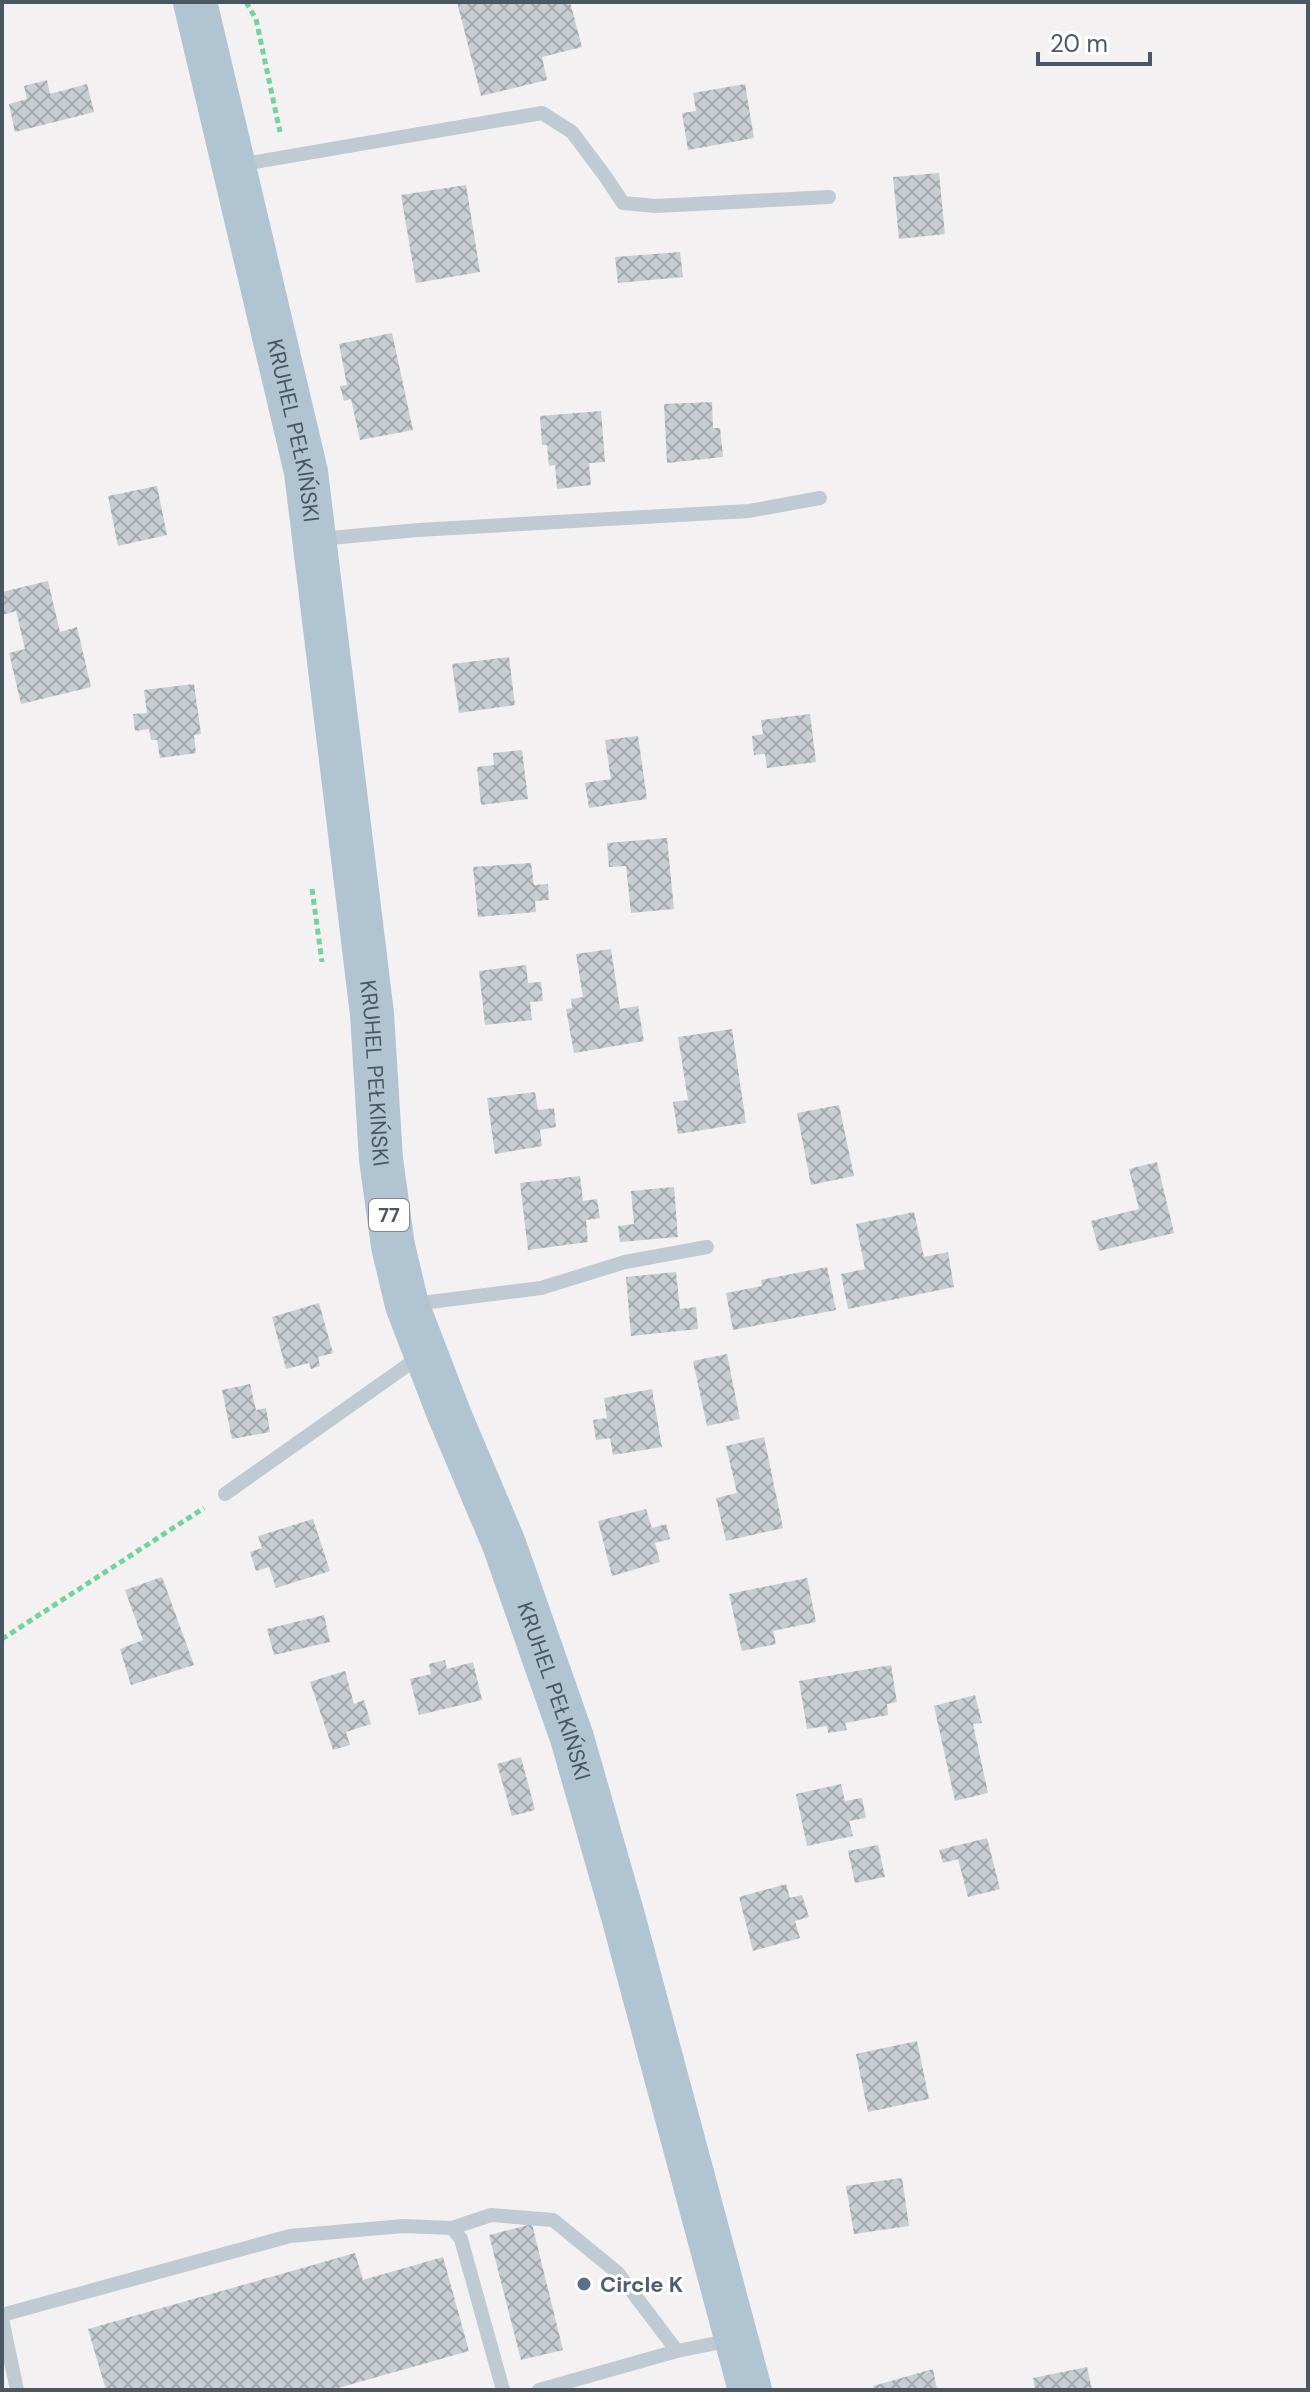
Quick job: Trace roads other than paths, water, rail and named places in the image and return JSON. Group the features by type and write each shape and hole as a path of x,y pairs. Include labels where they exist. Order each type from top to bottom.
{"main road":[{"name":"KRUHEL PEŁKIŃSKI","path":"195,2 306,472 372,1014 381,1159 393,1246 407,1305 504,1544 572,1738 750,2390"}],"lane":[{"path":"233,166 542,113 572,132 623,203 656,206 829,197"},
{"path":"314,540 418,530 749,511 820,498"},
{"path":"407,1305 541,1288 625,1262 707,1247"},
{"path":"225,1494 426,1353"},
{"path":"17,2390 2,2317 290,2236 403,2226 452,2228 491,2215 553,2220 618,2273 677,2351"},
{"path":"452,2228 461,2239 503,2390"},
{"path":"539,2390 677,2351 736,2339"}],"place":[{"name":"Circle K","path":"584,2284"}]}
